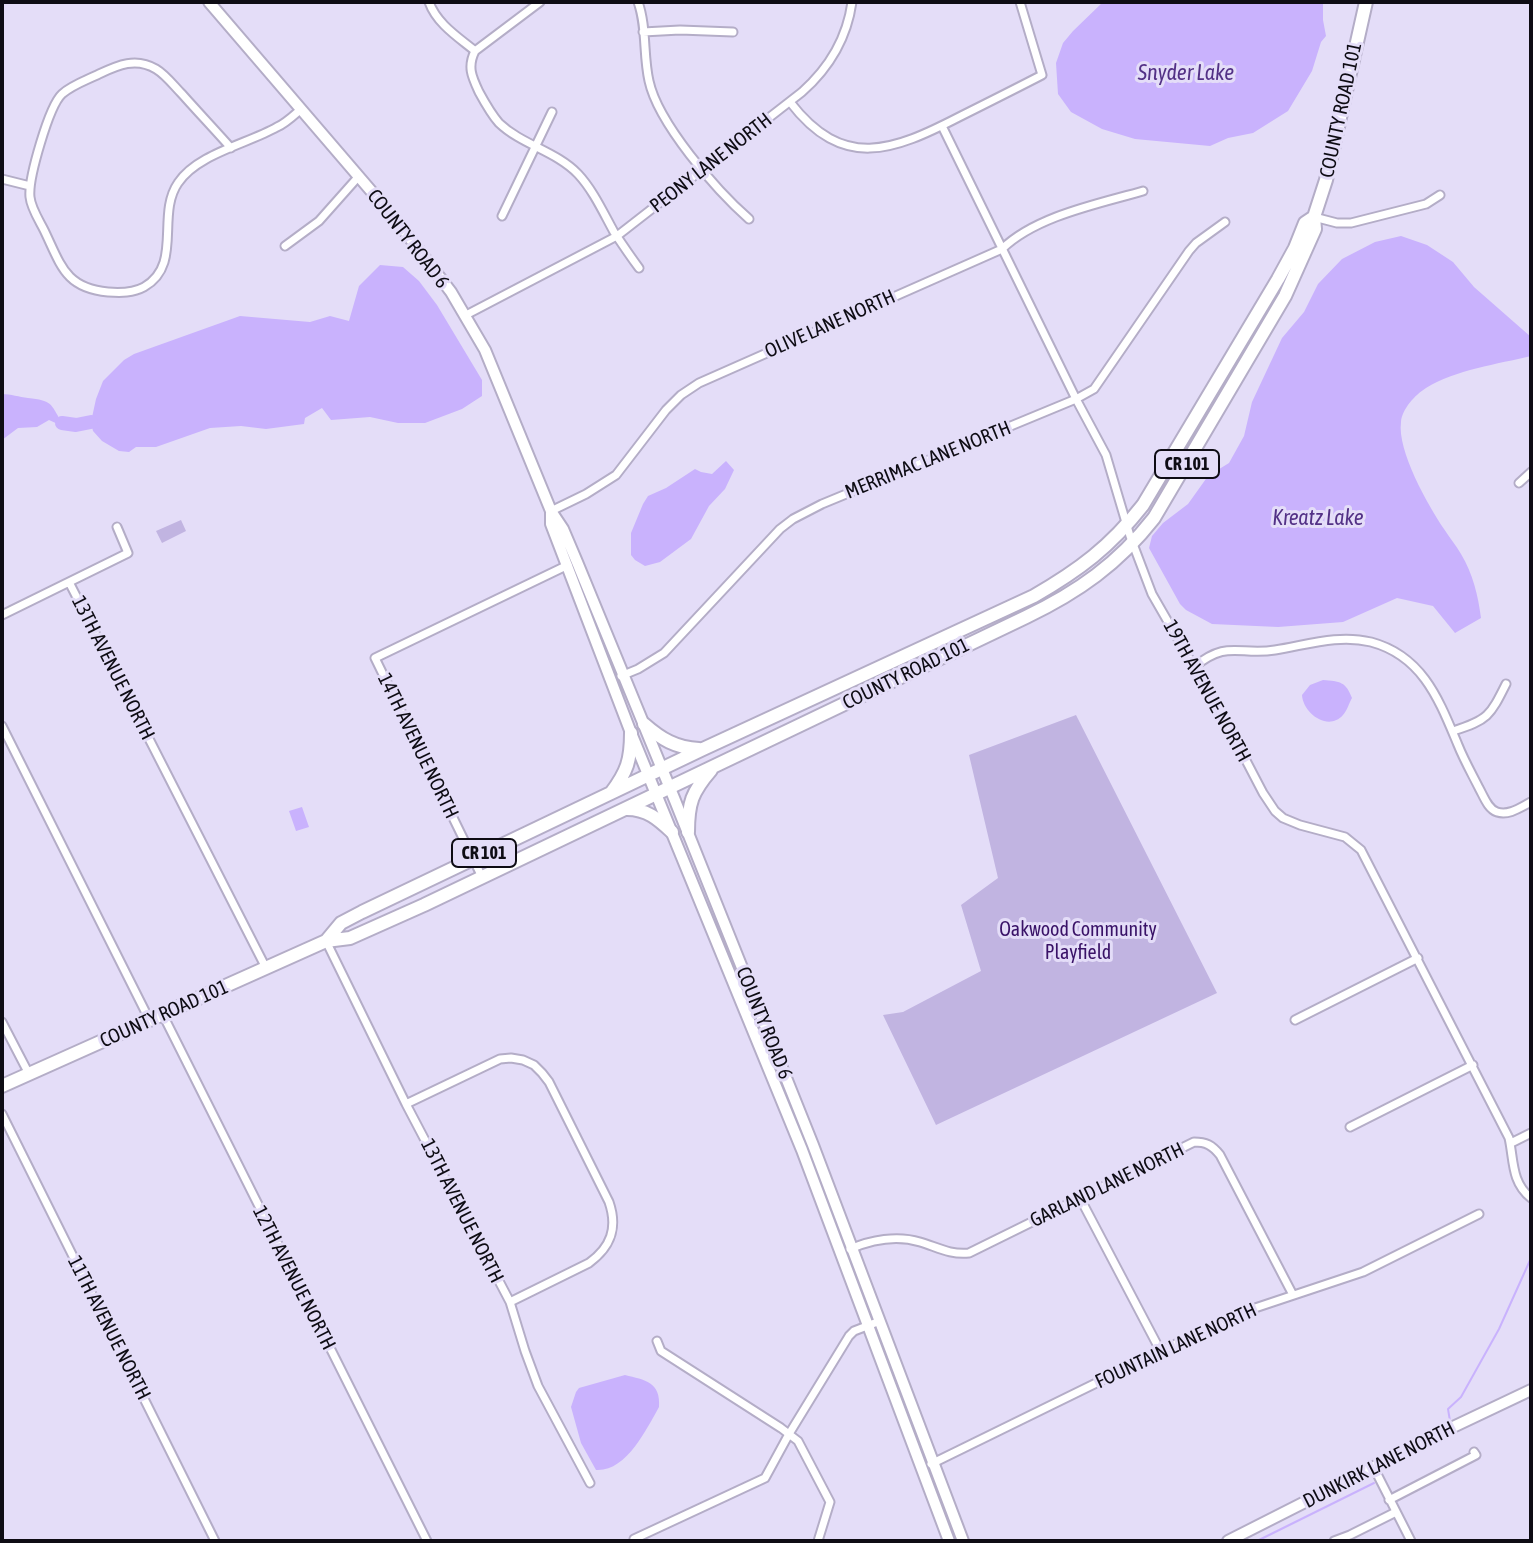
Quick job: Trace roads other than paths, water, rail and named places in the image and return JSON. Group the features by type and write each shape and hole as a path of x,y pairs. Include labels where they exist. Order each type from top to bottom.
{"main road":[{"name":"COUNTY ROAD 6","path":"209,2 433,266 481,343 551,511 563,529 571,564 610,680 796,1136 949,1541"},
{"name":"COUNTY ROAD 101","path":"2,1086 326,941 350,938 482,877 1057,602 1088,583 1144,531 1169,494 1285,296 1315,229 1314,217 1326,180 1366,2"},
{"name":"COUNTY ROAD 101","path":"326,941 341,923 703,749 1034,596 1078,570 1127,525 1151,492 1278,279 1305,223 1314,217"},
{"name":"COUNTY ROAD 6","path":"571,564 663,769 817,1155 963,1541"},
{"path":"644,724 671,744 687,749 703,749"},
{"path":"609,794 627,767 631,733"},
{"path":"688,832 692,795 714,767"},
{"path":"624,809 649,813 672,832"},
{"name":"DUNKIRK LANE NORTH","path":"1228,1541 1531,1390"}],"street":[{"path":"429,2 443,24 475,51"},
{"path":"540,2 475,51 470,69 489,110 499,123 576,172 639,268"},
{"path":"638,2 654,98 670,127 736,208 749,219"},
{"path":"790,102 830,62 848,25 852,2"},
{"name":"PEONY LANE NORTH","path":"466,315 617,236 790,102 807,122 834,140 850,146 883,148 900,145 942,126 1042,75 1020,2"},
{"path":"643,32 733,32"},
{"path":"231,148 157,70 135,62 124,63 75,86 55,102 30,186 32,205 68,275 76,283 86,289 122,293 134,291 145,287 162,269 166,257 169,201 179,180 199,164 278,127 301,109"},
{"path":"502,216 552,112"},
{"name":"19TH AVENUE NORTH","path":"942,126 1106,455 1132,542 1152,594 1204,680 1275,811 1292,823 1345,837 1361,850 1473,1065 1511,1143 1518,1183 1531,1198"},
{"path":"285,246 319,221 359,176"},
{"path":"2,179 30,186"},
{"name":"OLIVE LANE NORTH","path":"551,511 616,475 666,410 699,383 1002,249 1026,229 1143,191"},
{"path":"1314,217 1351,223 1426,204 1440,195"},
{"name":"MERRIMAC LANE NORTH","path":"610,680 638,669 664,653 769,540 793,519 1094,389 1189,251 1225,222"},
{"path":"1519,483 1531,472"},
{"path":"2,615 128,553 117,527"},
{"name":"14TH AVENUE NORTH","path":"482,877 375,658 571,564"},
{"name":"13TH AVENUE NORTH","path":"69,582 266,968"},
{"path":"1194,667 1222,650 1273,651 1339,639 1371,642 1386,647 1413,665 1438,697 1468,766 1492,809 1499,813 1513,811 1531,802"},
{"path":"1453,731 1483,720 1495,706 1506,684"},
{"path":"2,726 150,1021"},
{"path":"1496,825 1499,813"},
{"name":"13TH AVENUE NORTH","path":"326,941 406,1104 510,1302 538,1386 590,1483"},
{"path":"1295,1020 1418,958"},
{"name":"12TH AVENUE NORTH","path":"163,1015 427,1541"},
{"path":"2,1022 29,1074"},
{"path":"406,1104 500,1059 523,1060 534,1065 549,1082 609,1202 613,1213 612,1237 599,1256 589,1263 510,1302"},
{"path":"1350,1127 1473,1065"},
{"name":"11TH AVENUE NORTH","path":"2,1114 215,1541"},
{"path":"1511,1143 1531,1133"},
{"name":"GARLAND LANE NORTH","path":"841,1253 860,1245 895,1238 920,1242 948,1253 969,1253 1194,1142 1209,1144 1220,1155 1293,1295"},
{"path":"1080,1198 1161,1352"},
{"name":"FOUNTAIN LANE NORTH","path":"922,1467 1237,1314 1363,1272 1479,1214"},
{"path":"635,1540 765,1478 849,1336 880,1321"},
{"path":"657,1341 661,1351 798,1441 830,1502 818,1541"},
{"path":"1389,1500 1476,1455 1474,1452"},
{"path":"1374,1468 1411,1541"},
{"path":"1334,1541 1396,1512"}],"water":[{"name":"Snyder Lake","path":"1103,2 1323,2 1326,36 1321,42 1312,71 1288,111 1253,133 1228,138 1210,146 1135,139 1102,129 1071,112 1058,94 1056,63 1063,43"},
{"name":"Kreatz Lake","path":"1401,236 1427,245 1453,262 1474,287 1531,337 1531,356 1477,368 1437,382 1414,398 1401,422 1404,448 1415,477 1469,569 1481,618 1455,633 1433,606 1397,598 1343,622 1278,627 1212,624 1180,604 1149,548 1152,536 1163,523 1188,504 1208,476 1229,463 1244,436 1252,402 1282,338 1304,312 1318,284 1342,259 1375,242"},
{"path":"380,265 403,267 419,281 482,380 482,396 462,409 425,423 398,423 370,417 331,420 322,408 305,418 304,424 266,429 241,426 210,428 156,447 136,447 129,452 119,451 102,441 93,431 91,422 103,381 134,354 240,316 310,322 330,316 349,321 359,286"},
{"path":"2,394 46,402 62,423 49,420 37,427 18,428 2,440"},
{"path":"726,461 734,470 725,489 709,506 691,539 660,562 645,566 635,560 631,555 631,533 648,496 695,469 712,474"},
{"path":"1323,680 1342,683 1352,698 1343,715 1330,722 1311,714 1303,702 1302,695 1310,685"},
{"path":"302,807 309,827 296,831 289,811"},
{"path":"625,1375 654,1387 659,1407 626,1457 607,1469 596,1470 581,1443 571,1407 579,1388"}],"waterway":[{"path":"62,423 76,425 91,422"},
{"path":"1450,1421 1448,1409 1461,1397 1499,1329 1531,1258"},
{"path":"1257,1541 1374,1483"}],"park label":[{"name":"Oakwood Community Playfield","path":"1078,942"}]}
